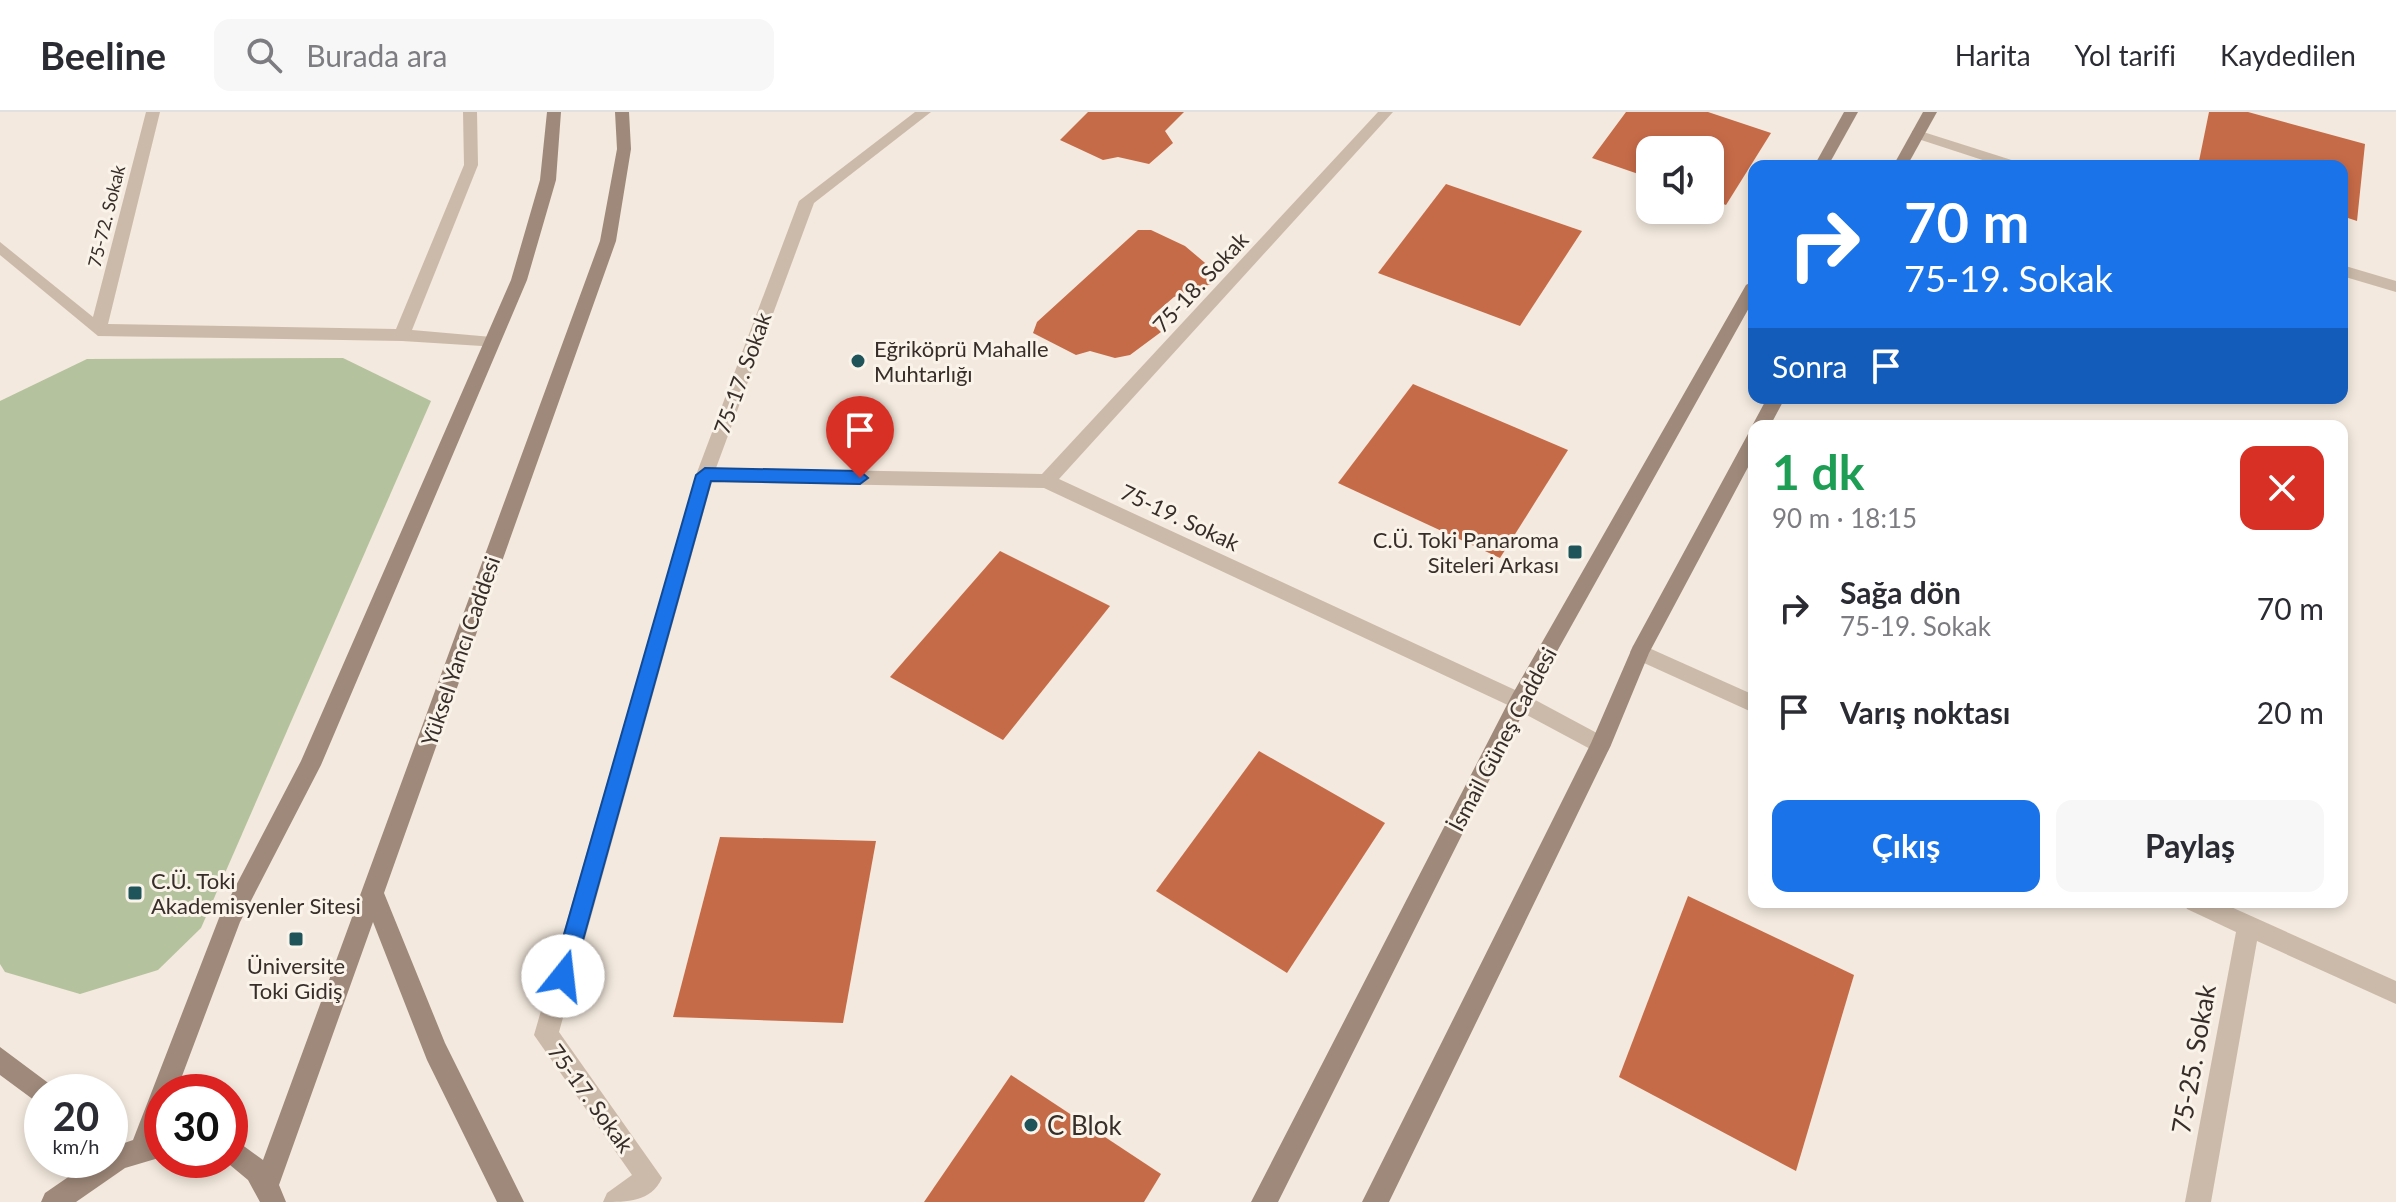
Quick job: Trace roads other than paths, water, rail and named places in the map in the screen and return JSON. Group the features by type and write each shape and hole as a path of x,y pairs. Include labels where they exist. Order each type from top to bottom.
{"street":[{"name":"75-72. Sokak","path":"98,330 153,112"},
{"path":"402,335 471,165 470,112"},
{"path":"171,1074 230,918 310,765 519,280 548,180 554,112"},
{"name":"Yüksel Yancı Caddesi","path":"270,1193 373,894 608,241 624,149 622,112"},
{"name":"75-17. Sokak","path":"616,1202 649,1178 546,1035 705,475 807,201 924,112"},
{"name":"75-18. Sokak","path":"1046,481 1386,112"},
{"path":"1824,160 1851,112"},
{"path":"1903,160 1930,112"},
{"path":"1917,134 1997,160"},
{"path":"0,247 98,330 402,335 492,343"},
{"path":"2348,272 2396,287"},
{"name":"İsmail Güneş Caddesi","path":"1264,1202 1519,701 1748,296"},
{"path":"1375,1202 1601,745 1640,652 1748,450"},
{"name":"75-19. Sokak","path":"705,475 1046,481 1519,701 1601,745"},
{"path":"1640,652 1748,701"},
{"path":"373,894 436,1051 511,1202"},
{"path":"2208,908 2396,993"},
{"name":"75-25. Sokak","path":"2198,1202 2248,926"},
{"path":"0,1059 24,1079"},
{"path":"248,1160 270,1193"},
{"path":"54,1202 79,1178"}],"place":[{"name":"Eğriköprü Mahalle Muhtarlığı","path":"858,361"},
{"name":"C.Ü. Toki Panaroma Siteleri Arkası","path":"1575,552"},
{"name":"C.Ü. Toki Akademisyenler Sitesi","path":"135,893"},
{"name":"Üniversite Toki Gidiş","path":"296,939"},
{"name":"C Blok","path":"1031,1125"}]}
